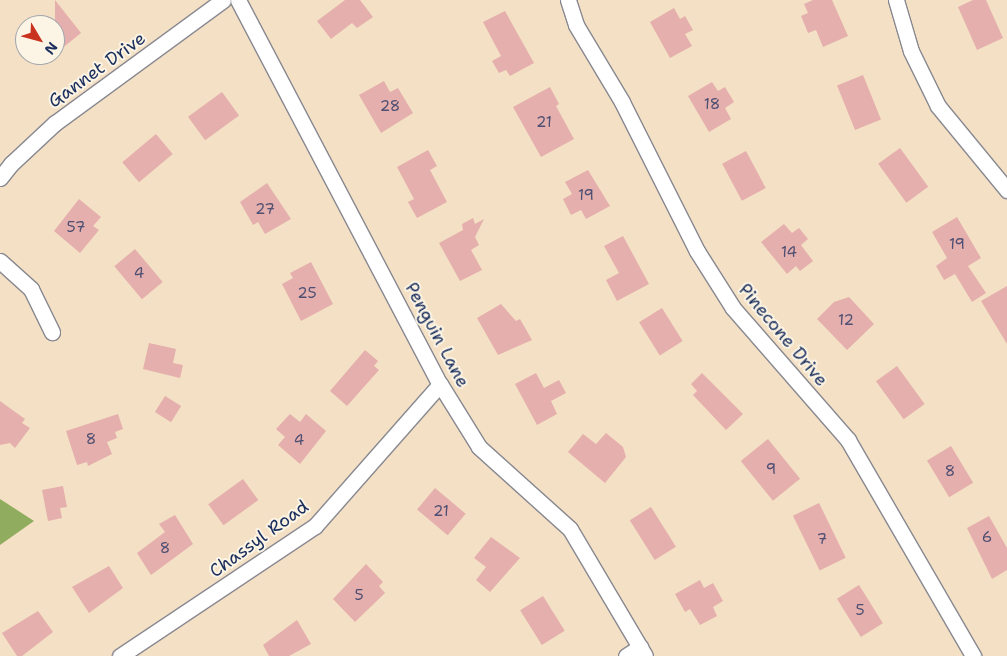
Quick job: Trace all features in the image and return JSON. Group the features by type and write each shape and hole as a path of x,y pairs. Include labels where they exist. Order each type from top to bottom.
{"street":[{"name":"Gannet Drive","path":"0,178 11,164 55,123 223,0"},
{"name":"Penguin Lane","path":"238,0 440,384 479,447 570,529 642,652"},
{"name":"Pinecone Drive","path":"568,0 576,25 622,102 697,251 733,308 848,440 973,656"},
{"path":"896,0 911,51 938,106 1007,190"},
{"path":"0,262 31,289 52,332"},
{"name":"Chassyl Road","path":"120,656 315,526 440,384"},
{"path":"626,656 642,652"}],"green space":[{"path":"0,499 34,521 0,545"}],"building":[{"path":"55,0 81,33 65,46 65,15 55,15"},
{"path":"345,0 360,0 373,17 357,28 352,23 331,39 317,21"},
{"path":"813,0 832,0 848,36 823,47 816,30 808,33 801,16 808,13 804,4"},
{"path":"973,0 986,0 1003,38 977,50 958,7"},
{"path":"674,8 680,19 685,16 693,30 685,34 692,46 670,58 650,22"},
{"path":"505,11 534,63 510,76 506,70 499,73 492,61 501,56 483,22"},
{"path":"863,75 881,120 855,130 837,85"},
{"path":"384,81 390,92 398,88 413,113 381,133 359,95"},
{"path":"712,82 718,91 725,87 734,102 725,108 731,119 709,132 688,96"},
{"path":"550,87 559,104 556,106 574,139 541,157 513,107"},
{"path":"222,92 239,115 205,140 188,117"},
{"path":"156,134 173,154 139,182 122,162"},
{"path":"900,148 928,187 906,203 878,164"},
{"path":"428,150 437,166 430,170 447,202 417,218 408,202 414,199 397,167"},
{"path":"746,151 766,188 742,201 722,164"},
{"path":"588,170 610,206 586,219 581,210 571,215 563,199 572,194 565,182"},
{"path":"267,183 291,219 265,234 258,222 253,225 240,202"},
{"path":"79,199 101,217 93,226 99,230 80,253 54,231"},
{"path":"957,217 981,258 968,266 986,293 972,302 955,274 944,280 936,266 947,258 932,232"},
{"path":"473,218 475,224 484,219 475,237 479,245 471,250 482,270 460,281 439,243 463,230 462,224"},
{"path":"784,224 792,233 799,228 808,239 801,245 813,261 800,271 796,266 787,274 761,242"},
{"path":"623,236 649,284 617,301 606,280 619,273 604,246"},
{"path":"135,249 163,282 142,299 114,266"},
{"path":"311,262 333,304 301,321 282,284 293,278 290,273"},
{"path":"1007,286 1007,344 981,301"},
{"path":"849,297 874,324 847,350 817,319 834,302"},
{"path":"501,304 516,321 520,319 532,340 498,355 477,318"},
{"path":"662,308 683,341 660,355 639,322"},
{"path":"149,343 176,349 173,363 183,365 180,378 143,369"},
{"path":"365,350 378,361 374,366 379,370 347,406 330,391"},
{"path":"897,366 925,404 904,419 876,381"},
{"path":"536,373 544,388 559,380 566,393 551,401 557,414 537,425 515,384"},
{"path":"702,373 743,414 726,430 693,395 697,391 691,384"},
{"path":"165,396 181,406 171,422 155,412"},
{"path":"0,401 25,419 22,423 30,428 15,448 10,443 0,445"},
{"path":"118,414 123,429 115,432 117,438 107,442 112,454 88,466 87,462 77,465 66,431"},
{"path":"290,414 300,422 306,414 326,431 300,464 278,445 285,437 276,429"},
{"path":"606,433 623,447 626,457 605,483 568,452 583,434 596,444"},
{"path":"768,439 800,479 773,501 741,461"},
{"path":"951,446 973,483 949,497 927,460"},
{"path":"243,479 258,500 223,525 208,504"},
{"path":"63,486 67,507 60,508 62,518 48,521 42,490"},
{"path":"435,488 466,514 448,535 417,509"},
{"path":"819,503 846,558 820,571 793,516"},
{"path":"651,507 676,547 655,560 630,520"},
{"path":"175,515 193,544 151,575 137,553 165,532 159,524"},
{"path":"989,516 1007,548 1007,570 992,579 967,528"},
{"path":"491,537 520,558 490,592 476,580 486,567 474,558"},
{"path":"366,564 383,582 379,586 385,593 355,622 333,599"},
{"path":"109,566 123,588 89,613 72,587"},
{"path":"700,580 704,588 713,583 723,601 713,607 717,616 700,625 690,609 685,612 675,594"},
{"path":"859,585 883,623 861,637 837,599"},
{"path":"543,596 565,631 542,645 520,610"},
{"path":"38,611 53,632 22,656 17,656 2,633"},
{"path":"297,620 311,644 289,656 269,656 263,645"}]}
